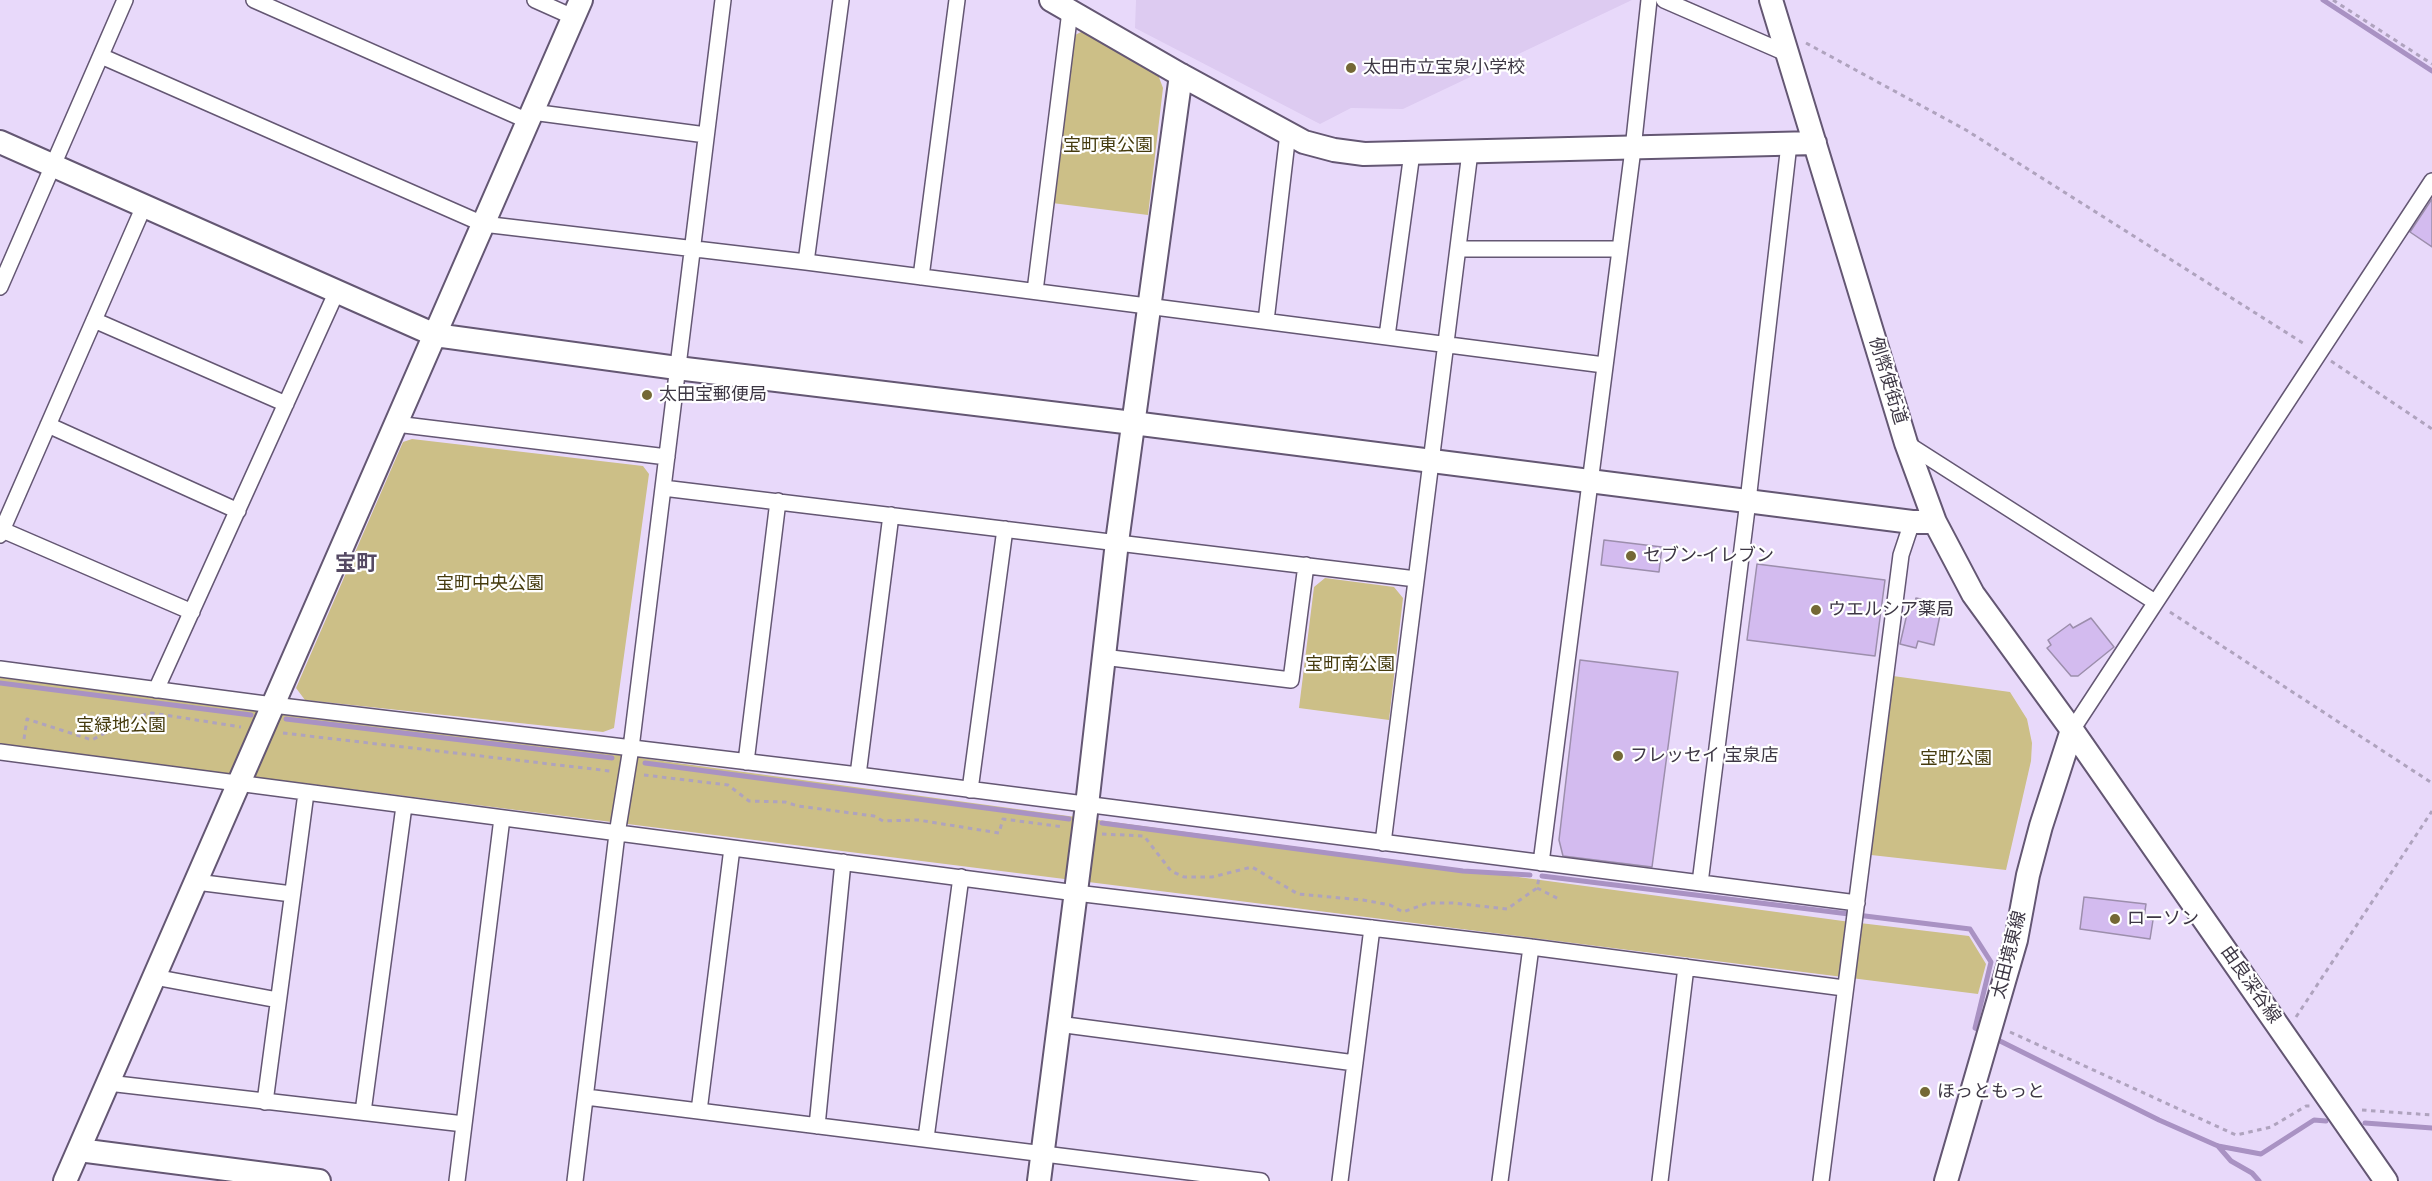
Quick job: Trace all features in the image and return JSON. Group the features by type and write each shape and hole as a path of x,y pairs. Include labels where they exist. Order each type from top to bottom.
{"street":[{"path":"0,287 125,0"},
{"path":"254,0 530,116 706,135"},
{"path":"65,1181 577,9 535,0"},
{"path":"574,1181 617,834 631,748 723,0"},
{"path":"806,262 841,0"},
{"path":"921,277 957,0"},
{"path":"1051,0 1304,142 1334,150 1364,154 1815,143"},
{"path":"1541,863 1633,149 1649,0"},
{"path":"1664,0 1788,54"},
{"name":"例幣使街道","path":"1771,0 1906,443 1935,522 1973,594 2072,730"},
{"path":"1035,291 1070,11"},
{"path":"101,56 483,224 806,262 1604,365"},
{"path":"1039,1181 1084,830 1117,542 1181,75"},
{"path":"1266,321 1288,133"},
{"path":"0,142 435,335 676,368 1133,423 1590,482 1912,522 1935,522"},
{"path":"1700,883 1748,501 1789,144"},
{"path":"1383,843 1470,152"},
{"path":"1387,336 1412,153"},
{"path":"2072,730 2432,181"},
{"path":"144,206 1,531 192,612"},
{"path":"1458,249 1620,249"},
{"path":"156,690 337,291"},
{"path":"94,320 286,404"},
{"path":"396,424 667,457"},
{"path":"48,425 238,511"},
{"path":"1906,443 2155,602"},
{"path":"663,488 1416,579"},
{"path":"746,762 778,501"},
{"path":"858,775 891,515"},
{"path":"1821,1181 1901,555 1912,522"},
{"path":"970,790 1005,528"},
{"path":"1103,657 1291,680 1306,565"},
{"path":"0,669 273,705 858,775 1857,903"},
{"name":"由良深谷線","path":"2072,730 2386,1181"},
{"name":"太田境東線","path":"1946,1181 2016,940 2036,845 2072,730"},
{"path":"0,752 1076,893 1531,947 1844,988"},
{"path":"265,1102 306,793"},
{"path":"363,1112 404,806"},
{"path":"457,1181 502,818"},
{"path":"699,1111 732,848"},
{"path":"817,1126 843,862"},
{"path":"926,1138 961,877"},
{"path":"196,882 292,894"},
{"path":"1340,1181 1372,928"},
{"path":"1500,1181 1531,947"},
{"path":"1660,1181 1686,967"},
{"path":"154,977 278,1000"},
{"path":"1058,1024 1355,1063"},
{"path":"108,1083 464,1124"},
{"path":"586,1097 1261,1181"},
{"path":"79,1150 277,1178 320,1181"}],"path":[{"path":"2333,0 2432,64"},
{"path":"1781,29 1966,130 2319,353 2432,429"},
{"path":"2155,602 2432,783"},
{"path":"23,741 27,719 92,740 134,717 152,713 263,730 728,785 749,801 785,802 798,806 874,816 883,821 918,820 999,833 1003,819 1116,836 1144,836 1171,871 1184,877 1212,877 1252,867 1298,894 1363,900 1390,905 1403,912 1428,903 1453,903 1507,909 1537,888 1541,863"},
{"path":"2282,1031 2295,1019 2432,811"},
{"path":"1537,888 1559,899"},
{"path":"1991,1032 2236,1135 2271,1127 2306,1106 2432,1115"}],"shaded area":[{"name":"太田市立宝泉小学校","path":"1136,0 1632,0 1403,109 1351,108 1320,124 1135,28"}],"green space":[{"name":"宝町東公園","path":"1085,30 1157,72 1163,88 1148,215 1052,203 1073,36"},
{"name":"宝町中央公園","path":"412,439 643,466 649,474 614,728 603,732 305,700 296,688 403,442"},
{"name":"宝町南公園","path":"1325,578 1394,587 1403,598 1389,720 1299,708 1314,587"},
{"name":"宝町公園","path":"1893,676 2010,692 2027,719 2032,743 2031,761 2006,870 1871,855"},
{"name":"宝緑地公園","path":"0,677 611,754 1843,921 1969,936 1986,964 1978,994 0,745"}],"building":[{"path":"2432,199 2432,247 2410,232"},
{"name":"セブン-イレブン","path":"1604,540 1662,547 1659,572 1601,565"},
{"name":"ウエルシア薬局","path":"1757,564 1885,580 1875,656 1747,640"},
{"path":"1916,598 1930,601 1929,607 1941,610 1934,645 1918,641 1916,648 1900,644 1910,601 1915,602"},
{"path":"2091,618 2114,647 2078,676 2071,676 2047,648 2051,645 2048,640 2070,624 2073,628"},
{"name":"フレッセイ 宝泉店","path":"1580,660 1678,672 1652,867 1563,856 1559,840"},
{"name":"ローソン","path":"2084,897 2146,904 2144,918 2153,920 2150,939 2080,929"}],"waterway":[{"path":"2323,0 2432,71"},
{"path":"0,683 251,715"},
{"path":"286,719 612,758"},
{"path":"645,763 1069,819"},
{"path":"1102,823 1463,871 1530,875"},
{"path":"1542,876 1970,929 1991,962 1975,1028 1983,1032"},
{"path":"1994,1038 2159,1120 2218,1146 2261,1154 2314,1120 2326,1121"},
{"path":"2365,1123 2432,1128"},
{"path":"2218,1146 2231,1161 2252,1173 2259,1181"}],"place":[{"name":"太田市立宝泉小学校","path":"1351,68"},
{"name":"太田宝郵便局","path":"647,395"},
{"name":"セブン-イレブン","path":"1631,556"},
{"name":"ウエルシア薬局","path":"1816,610"},
{"name":"フレッセイ 宝泉店","path":"1618,756"},
{"name":"ローソン","path":"2115,919"},
{"name":"ほっともっと","path":"1925,1092"}],"district":[{"name":"宝町","path":"356,565"}]}
